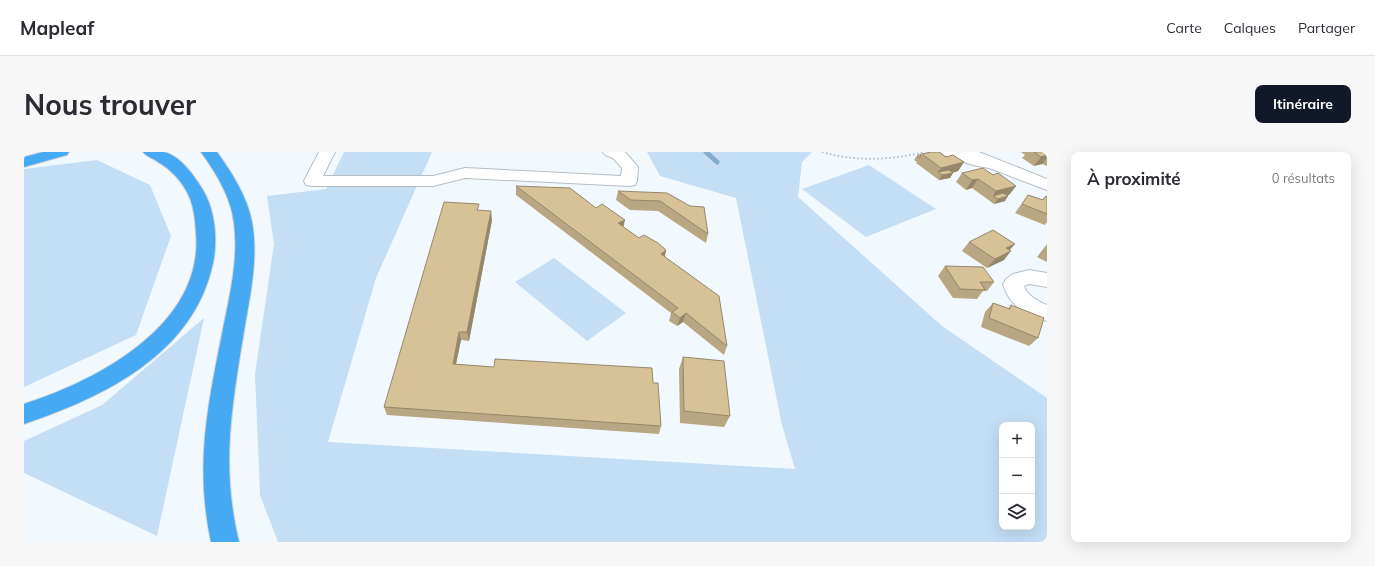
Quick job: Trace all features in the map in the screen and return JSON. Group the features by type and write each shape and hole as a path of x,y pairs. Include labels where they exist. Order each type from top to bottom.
{"highway":[{"path":"24,162 61,152"},
{"path":"24,414 79,394 109,378 136,360 158,342 173,325 197,291 206,264 208,251 208,236 201,204 191,185 182,173 168,160 151,152"},
{"path":"209,152 232,189 240,211 244,231 242,275 219,407 214,459 216,506 225,542"}],"street":[{"path":"327,152 312,181 433,181 465,173 629,181 630,167 619,155 611,152"},
{"path":"948,152 979,162 992,163"},
{"path":"965,152 1047,185"},
{"path":"1047,280 1027,276 1017,280 1013,284 1015,293 1022,300 1037,310 1047,313"}],"path":[{"path":"822,152 854,159 884,160 907,157 925,152"}],"shaded area":[{"path":"344,152 432,152 376,278 328,442 795,469 782,425 736,198 660,176 647,152 812,152 802,162 798,197 942,326 1047,398 1047,542 278,542 260,495 255,374 274,244 267,196 326,189"},
{"path":"97,160 150,185 171,236 136,335 24,387 24,169"},
{"path":"869,165 936,209 866,237 802,189"},
{"path":"554,258 626,313 587,341 515,282"},
{"path":"204,318 157,536 24,473 24,441 102,405"}],"building":[{"path":"939,152 946,157 953,155 964,162 941,168 922,154"},
{"path":"1034,152 1047,152 1047,155 1041,157"},
{"path":"983,168 993,175 998,173 1016,186 996,191 978,179 972,180 962,173"},
{"path":"949,170 953,173 942,175 938,172"},
{"path":"516,186 570,188 596,208 602,204 625,220 618,223 639,238 644,235 658,243 666,250 661,254 719,296 727,346 686,313 680,318 672,312 678,308"},
{"path":"618,191 667,193 690,206 704,207 708,234 660,201 631,200"},
{"path":"1003,193 1008,196 998,199 993,196"},
{"path":"1028,195 1043,200 1046,196 1047,197 1047,214 1022,204"},
{"path":"444,202 479,204 477,210 491,211 467,332 459,332 453,364 494,367 495,359 652,368 653,383 658,383 661,426 384,407"},
{"path":"993,230 1015,244 1006,248 1011,251 995,259 969,242"},
{"path":"945,266 983,267 994,282 980,282 985,290 960,289"},
{"path":"993,303 1010,309 1011,305 1044,318 1038,338 989,318"},
{"path":"683,357 724,361 730,416 684,411"}],"waterway":[{"path":"706,152 717,162"}]}
